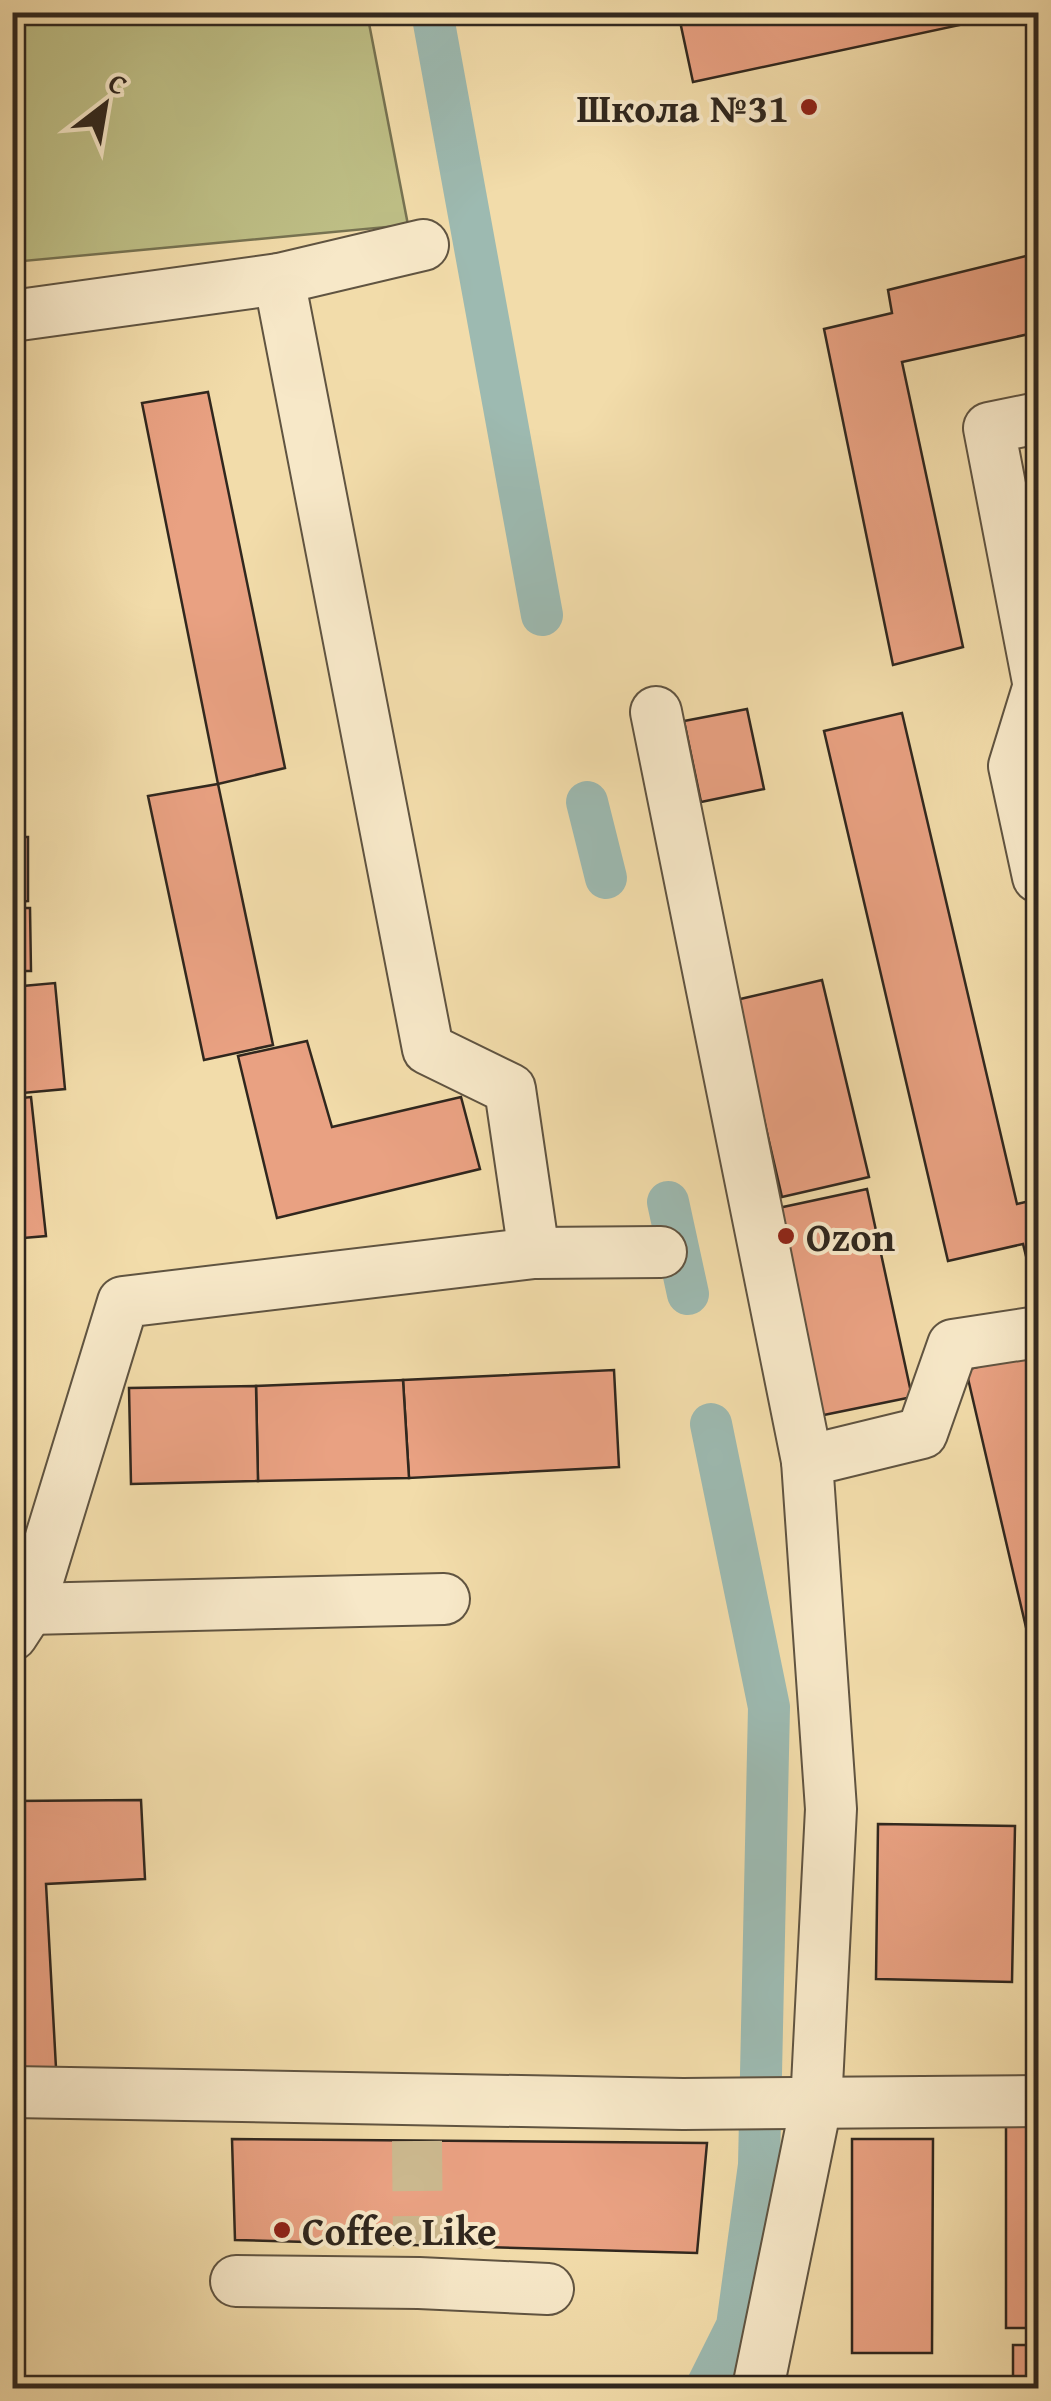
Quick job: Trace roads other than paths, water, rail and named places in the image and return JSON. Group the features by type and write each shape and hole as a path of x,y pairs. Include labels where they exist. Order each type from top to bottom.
{"street":[{"path":"12,316 278,279 423,245"},
{"path":"278,279 428,1049 510,1089 534,1253"},
{"path":"1038,418 989,428 1038,685 1014,766 1038,877"},
{"path":"656,712 807,1461 832,1810 816,2105 758,2388"},
{"path":"444,1599 21,1622 123,1302 534,1253 661,1252"},
{"path":"807,1461 922,1433 954,1345 1038,1332"},
{"path":"12,2092 417,2120 683,2104 1038,2102"},
{"path":"236,2281 419,2264 548,2289"}],"waterway":[{"path":"432,12 542,615"},
{"path":"587,802 606,878"},
{"path":"668,1202 688,1294"},
{"path":"706,2388 737,2326 759,2165 769,1707 711,1424"}],"tunnel":[{"path":"417,2141 418,2244"}],"place":[{"name":"Школа №31","path":"809,107"},
{"name":"Ozon","path":"786,1236"},
{"name":"Coffee Like","path":"282,2230"}]}
